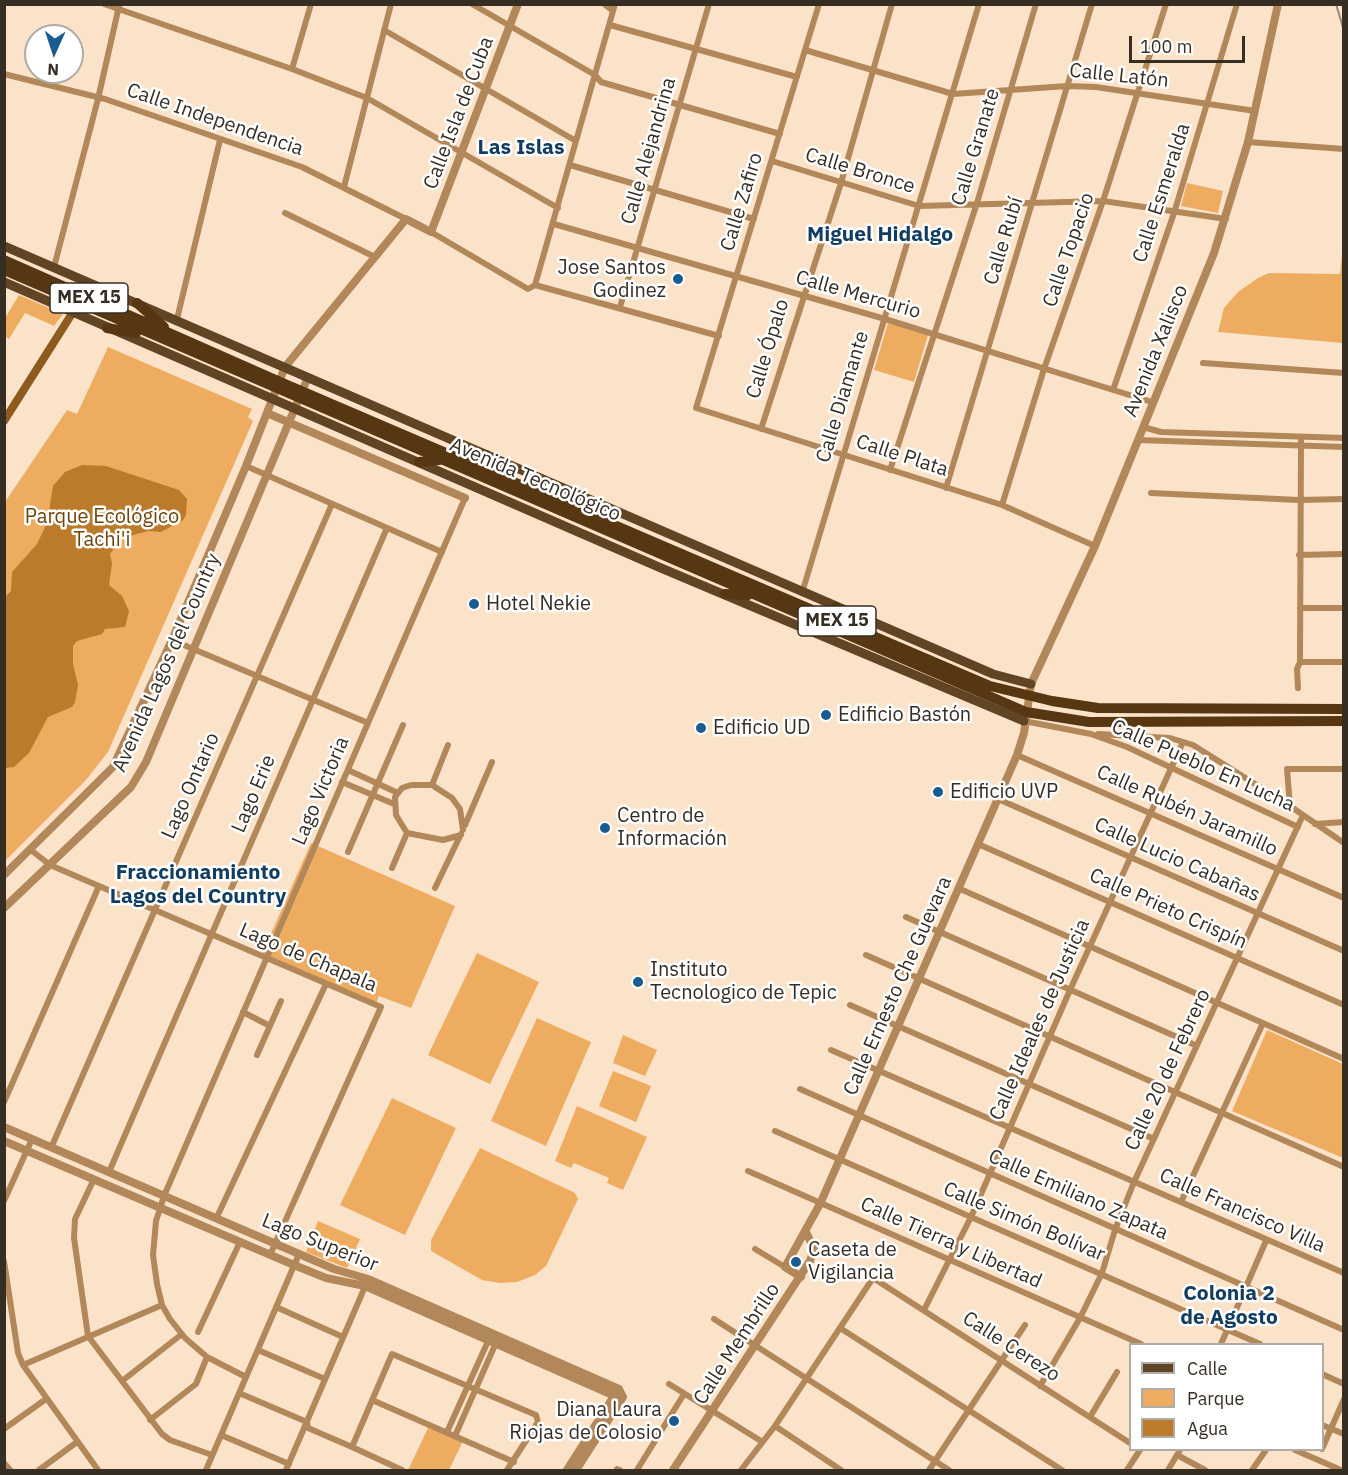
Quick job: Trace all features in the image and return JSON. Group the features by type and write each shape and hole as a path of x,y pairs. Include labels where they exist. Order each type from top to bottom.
{"highway":[{"name":"Avenida Tecnológico","path":"4,260 173,335 275,390"},
{"name":"Avenida Tecnológico","path":"4,270 275,390 510,480 990,686 1052,701 1098,708 1344,709"},
{"path":"137,303 173,335"},
{"path":"107,328 155,337"},
{"name":"Avenida Tecnológico","path":"299,399 754,595 1025,717 1089,722 1344,721"},
{"path":"369,430 382,446"},
{"path":"486,454 510,480"},
{"path":"419,462 441,460"},
{"path":"725,594 754,595"},
{"path":"836,607 853,628"}],"main road":[{"name":"Avenida Tecnológico","path":"4,246 177,319 802,593 993,674 1031,684"},
{"name":"Avenida Tecnológico","path":"4,282 107,328 299,399 382,446 725,594 1025,717"},
{"path":"4,421 73,312"}],"street":[{"path":"104,4 118,6 367,98 558,208"},
{"path":"292,69 311,4"},
{"path":"344,187 391,4"},
{"path":"472,4 595,75 601,82 780,134"},
{"name":"Calle Isla de Cuba","path":"431,232 518,4"},
{"path":"285,367 406,219 528,289 535,285 610,25 614,8 604,4"},
{"name":"Calle Alejandrina","path":"620,307 709,4"},
{"name":"Calle Zafiro","path":"696,408 819,4"},
{"name":"Calle Ópalo","path":"761,429 802,295 841,183 892,4"},
{"name":"Calle Diamante","path":"802,593 979,4"},
{"name":"Calle Granate","path":"890,470 977,203 1036,4"},
{"name":"Calle Rubí","path":"946,488 1035,201 1092,4"},
{"name":"Calle Topacio","path":"1002,505 1044,369 1104,201 1166,4"},
{"name":"Calle Esmeralda","path":"1113,390 1174,213 1209,104 1237,4"},
{"name":"Avenida Xalisco","path":"1025,717 1031,684 1095,546 1226,219 1248,142 1278,4"},
{"path":"54,267 98,99 118,6"},
{"path":"610,25 797,77"},
{"path":"384,30 576,141"},
{"name":"Calle Latón","path":"805,50 953,94 1067,86 1137,92 1255,111"},
{"name":"Calle Independencia","path":"4,74 98,99 302,167 406,219"},
{"path":"177,319 220,140"},
{"path":"1248,142 1344,149"},
{"name":"Calle Bronce","path":"772,161 919,206 1035,201 1104,201 1226,219"},
{"path":"570,165 754,219"},
{"path":"285,213 375,257"},
{"name":"Calle Mercurio","path":"554,224 885,319 1152,402"},
{"path":"535,285 719,336"},
{"path":"1203,363 1344,373"},
{"name":"Avenida Lagos del Country","path":"4,875 113,767 172,640 246,466 285,367"},
{"name":"Avenida Lagos del Country","path":"4,908 53,867 131,787 146,762 308,377"},
{"name":"Calle Plata","path":"696,408 1002,505 1095,546"},
{"path":"267,413 465,498"},
{"path":"1143,427 1161,432 1301,439 1344,438"},
{"path":"1298,688 1301,439"},
{"path":"1138,440 1344,447"},
{"path":"246,466 442,552"},
{"path":"1151,493 1299,500 1344,499"},
{"name":"Lago Victoria","path":"162,1305 153,1255 164,1196 465,498"},
{"name":"Lago Ontario","path":"51,1148 332,504"},
{"name":"Lago Erie","path":"109,1172 387,528"},
{"path":"1299,555 1344,554"},
{"path":"1300,608 1344,608"},
{"path":"172,640 368,723"},
{"path":"1300,662 1344,662"},
{"name":"Calle Pueblo En Lucha","path":"1025,717 1091,734 1172,766 1298,826"},
{"name":"Calle Ernesto Che Guevara","path":"785,1267 820,1204 900,1026 1017,755 1025,717"},
{"path":"348,852 403,725"},
{"path":"1091,734 1134,735 1193,745 1303,815"},
{"name":"Calle Ideales de Justicia","path":"924,1310 951,1261 1090,945 1183,742"},
{"path":"432,785 448,745"},
{"name":"Calle Rubén Jaramillo","path":"1017,755 1344,898"},
{"path":"435,888 492,762"},
{"path":"1290,806 1287,769 1344,769"},
{"path":"348,770 398,793"},
{"path":"342,783 394,804"},
{"path":"411,785 432,785 447,794 456,803 463,819 460,834 426,839 407,833 396,815 394,804 398,793 411,785"},
{"name":"Calle Lucio Cabañas","path":"998,799 1344,951"},
{"name":"Calle Pueblo En Lucha","path":"1303,815 1344,843"},
{"name":"Calle 20 de Febrero","path":"1040,1386 1080,1318 1102,1273 1115,1230 1134,1182 1195,1046 1239,959 1303,815"},
{"path":"1315,824 1344,822"},
{"path":"392,868 407,833"},
{"name":"Calle Prieto Crispín","path":"978,844 1344,1005"},
{"name":"Lago de Chapala","path":"31,850 53,867 381,1007 276,1244"},
{"path":"4,1102 99,886"},
{"path":"958,888 1344,1059"},
{"path":"906,917 1195,1046"},
{"path":"866,955 1344,1167"},
{"path":"216,1219 326,984"},
{"path":"257,1054 281,1001"},
{"path":"850,1005 1154,1139"},
{"path":"243,1012 270,1026"},
{"path":"1181,1202 1224,1114 1263,1023"},
{"name":"Calle Francisco Villa","path":"831,1050 1344,1273"},
{"name":"Calle Emiliano Zapata","path":"800,1089 1115,1230 1344,1329"},
{"name":"Lago Superior","path":"4,1127 618,1393"},
{"name":"Calle Simón Bolívar","path":"775,1131 1258,1343"},
{"name":"Lago Superior","path":"4,1140 326,1278 366,1283"},
{"path":"4,1201 32,1140"},
{"name":"Calle Tierra y Libertad","path":"748,1171 1139,1343"},
{"path":"94,1179 75,1219 74,1238 88,1336 150,1420 170,1440 212,1455"},
{"name":"Calle Membrillo","path":"674,1470 801,1277 814,1249 806,1232"},
{"path":"1221,1343 1266,1241"},
{"path":"198,1332 240,1242"},
{"path":"270,1255 276,1244"},
{"path":"755,1249 801,1277"},
{"path":"206,1470 298,1254"},
{"path":"4,1262 12,1320 23,1365 98,1470"},
{"name":"Calle Cerezo","path":"840,1328 873,1278 1129,1442"},
{"path":"221,1435 288,1467 366,1283"},
{"path":"23,1365 162,1305 182,1334 207,1357 246,1377"},
{"path":"276,1307 343,1337"},
{"path":"714,1319 949,1470"},
{"path":"4,1322 12,1320"},
{"path":"929,1470 1026,1325"},
{"path":"741,1470 761,1441 775,1426 840,1328 1062,1470"},
{"path":"122,1381 182,1334"},
{"path":"447,1432 494,1338"},
{"path":"454,1436 476,1389 494,1338"},
{"path":"258,1350 325,1379"},
{"path":"352,1447 392,1354 536,1415 539,1419 507,1470"},
{"path":"150,1420 196,1384 207,1357"},
{"path":"1090,1417 1117,1372"},
{"path":"1324,1374 1344,1384"},
{"path":"669,1384 761,1441"},
{"path":"239,1393 307,1422"},
{"path":"567,1470 618,1393 622,1397 576,1470"},
{"path":"637,1470 684,1394"},
{"path":"4,1430 46,1399"},
{"path":"1324,1445 1344,1399"},
{"path":"372,1400 514,1462"},
{"path":"307,1422 308,1428 402,1470"},
{"path":"775,1426 841,1470"},
{"path":"1324,1426 1344,1434"},
{"path":"39,1470 76,1442"},
{"path":"1127,1470 1139,1451"},
{"path":"1252,1470 1265,1451"},
{"path":"1299,1451 1341,1470"},
{"path":"1318,1460 1321,1451"},
{"path":"1168,1470 1179,1452 1205,1470"},
{"path":"4,1463 10,1470"}],"green space":[{"path":"1187,183 1223,191 1218,213 1181,206"},
{"path":"1343,244 1343,343 1218,332 1224,308 1238,292 1258,278 1269,273 1340,274"},
{"path":"19,295 63,314 54,326 25,313 9,339 5,336 5,318"},
{"path":"888,323 928,335 914,382 874,370"},
{"name":"Parque Ecológico Tachi'i","path":"108,347 252,409 248,417 253,421 108,752 86,780 5,861 5,502 67,410 77,414"},
{"path":"311,843 455,906 411,1008 379,996 376,1003 262,954"},
{"path":"477,953 539,982 490,1084 428,1055"},
{"path":"537,1018 591,1042 546,1146 491,1121"},
{"path":"1267,1030 1343,1064 1343,1158 1232,1111"},
{"path":"623,1035 657,1050 645,1076 613,1063"},
{"path":"613,1071 651,1086 636,1122 599,1106"},
{"path":"392,1098 456,1128 405,1235 340,1205"},
{"path":"577,1106 647,1137 623,1190 607,1183 609,1178 574,1163 571,1168 555,1161"},
{"path":"480,1148 575,1193 578,1199 546,1266 535,1275 517,1282 500,1283 482,1280 431,1251 431,1240"},
{"path":"318,1221 360,1239 347,1268 306,1252"},
{"path":"429,1426 463,1441 449,1470 408,1470"}],"water":[{"path":"82,465 106,466 179,490 187,499 186,515 183,520 161,532 148,531 122,538 110,554 112,564 109,585 122,596 129,611 125,627 105,629 102,634 77,641 73,646 73,664 78,685 75,702 72,707 48,717 29,753 14,767 5,768 5,597 11,591 12,572 37,544 47,523 53,486 65,472"}],"railway":[{"path":"1336,4 1344,31"}],"place":[{"name":"Jose Santos Godinez","path":"678,279"},
{"name":"Hotel Nekie","path":"474,604"},
{"name":"Edificio Bastón","path":"826,715"},
{"name":"Edificio UD","path":"701,728"},
{"name":"Edificio UVP","path":"938,792"},
{"name":"Centro de Información","path":"605,828"},
{"name":"Instituto Tecnologico de Tepic","path":"638,982"},
{"name":"Caseta de Vigilancia","path":"796,1262"},
{"name":"Diana Laura Riojas de Colosio","path":"674,1421"}],"district":[{"name":"Las Islas","path":"521,148"},
{"name":"Miguel Hidalgo","path":"880,235"},
{"name":"Fraccionamiento Lagos del Country","path":"198,885"},
{"name":"Colonia 2 de Agosto","path":"1229,1306"}]}
